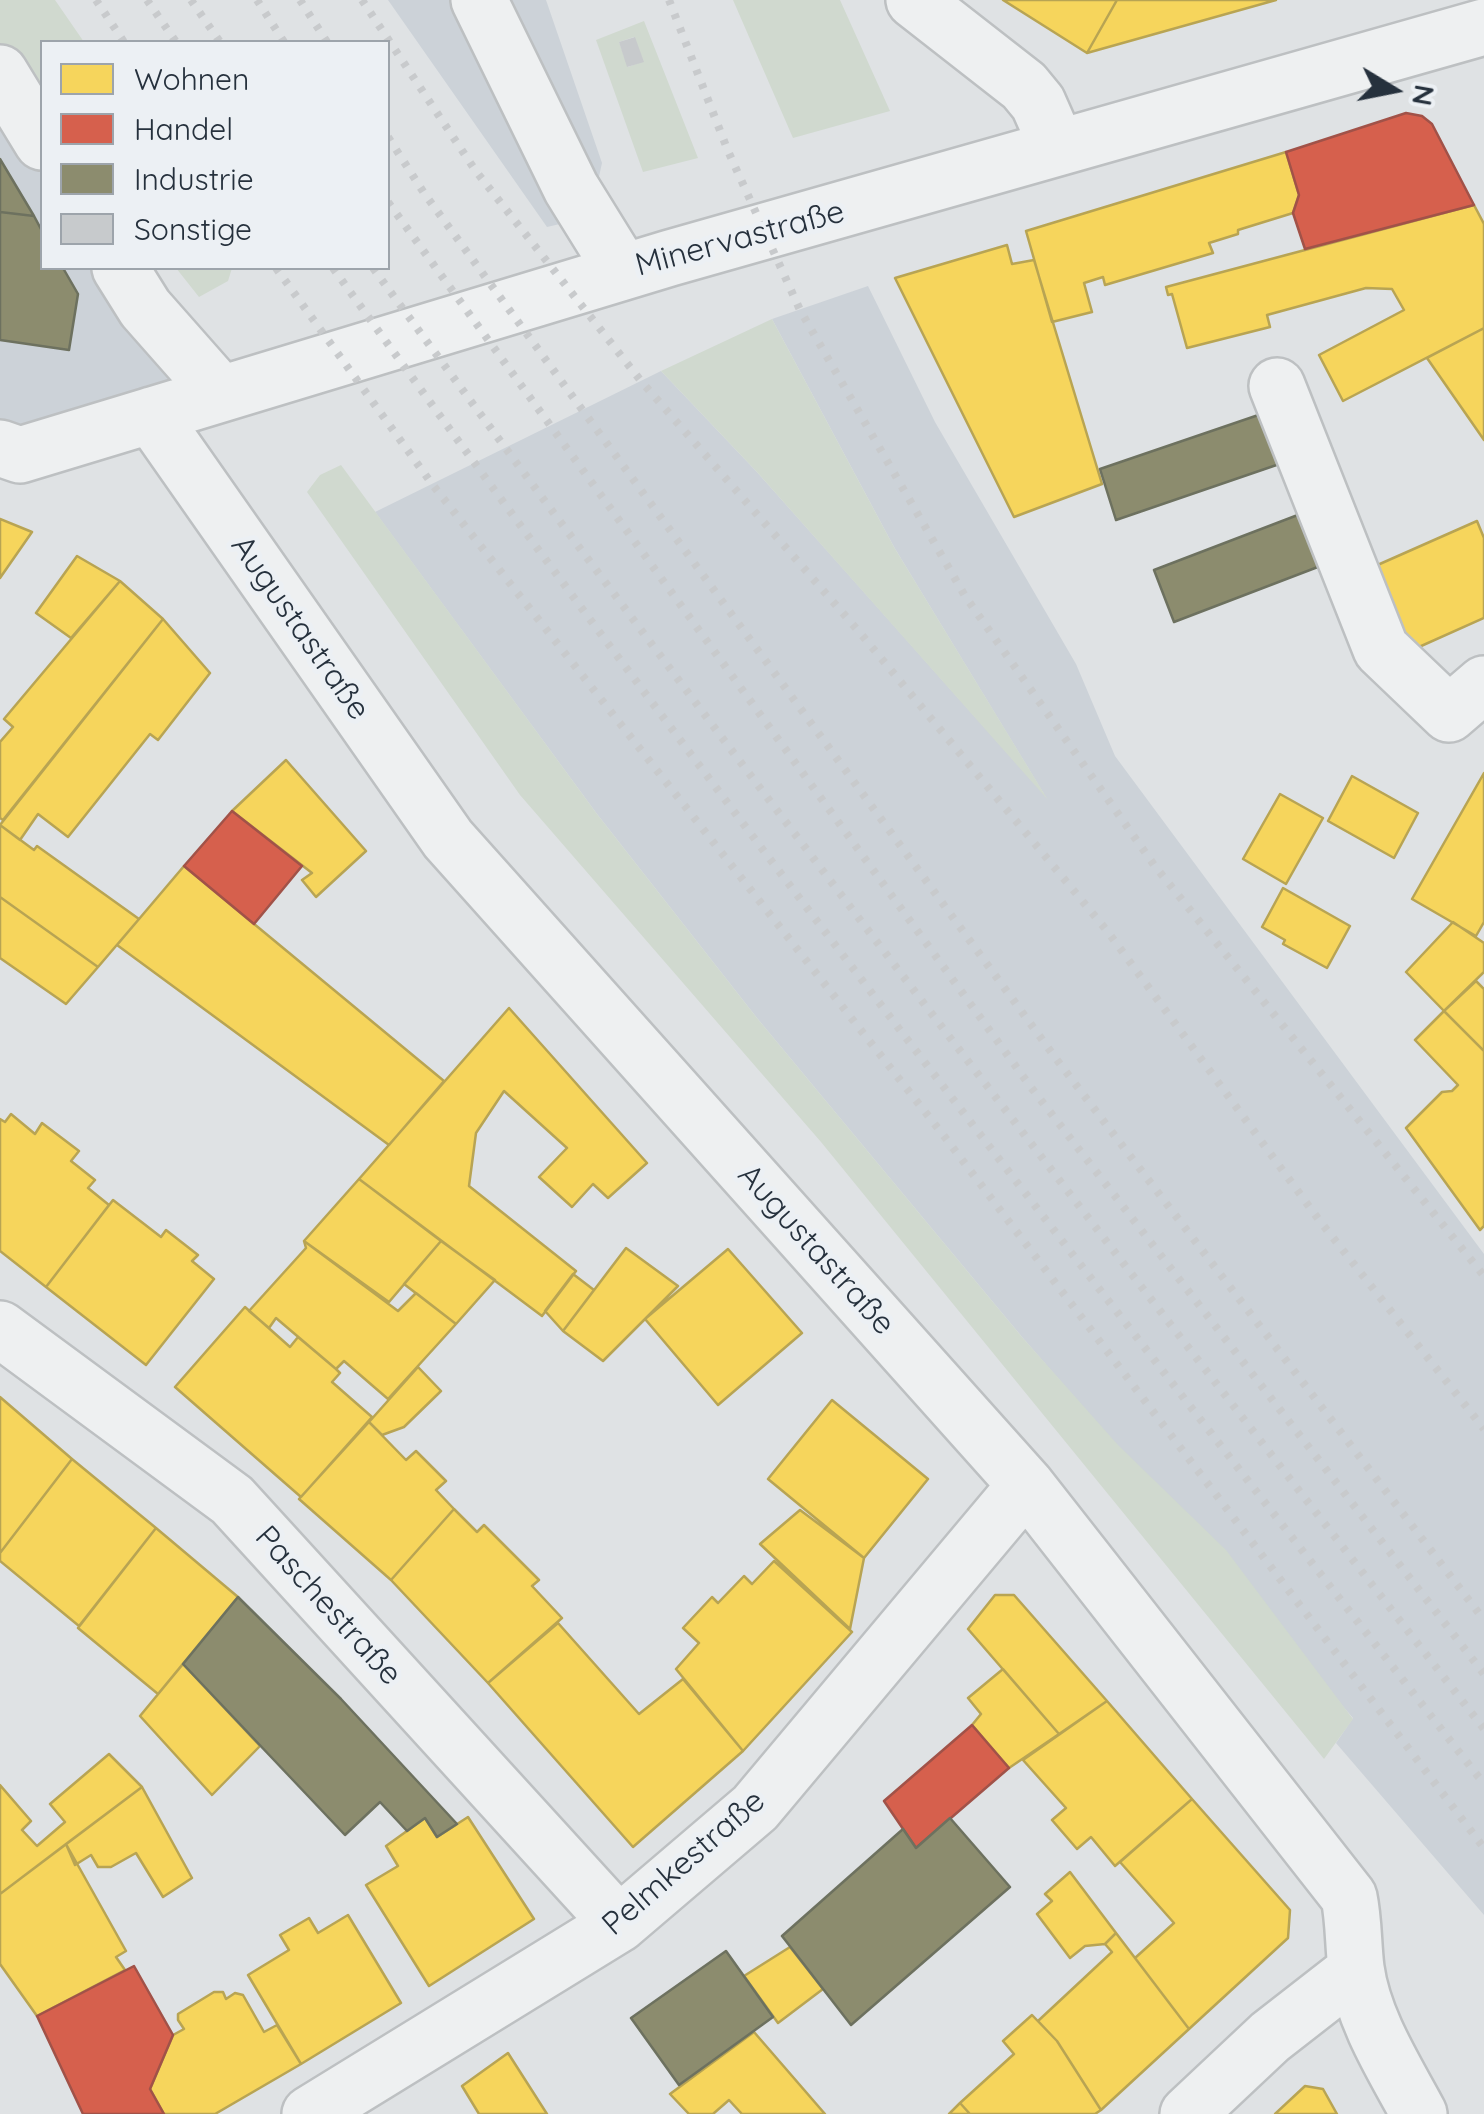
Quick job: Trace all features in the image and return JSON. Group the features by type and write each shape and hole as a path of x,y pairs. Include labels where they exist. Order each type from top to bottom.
{"street":[{"path":"479,0 571,188 623,272"},
{"path":"914,0 1024,86 1038,103 1056,146"},
{"path":"1475,0 1484,23"},
{"name":"Minervastraße","path":"0,448 20,455 623,272 870,204 1056,146 1484,23"},
{"path":"0,74 40,139"},
{"path":"121,270 145,308 220,392"},
{"path":"1277,386 1382,649 1449,714 1484,684"},
{"name":"Augustastraße","path":"152,415 448,839 1026,1485 1350,1897 1356,1930 1356,1970 1373,2025 1419,2114"},
{"name":"Paschestraße","path":"0,1328 232,1500 619,1924"},
{"name":"Pelmkestraße","path":"310,2114 619,1924 755,1808 1026,1485"},
{"path":"1188,2114 1270,2038 1356,1970"}],"shaded area":[{"path":"0,0 55,0 83,40 40,40 40,95 0,45"},
{"path":"388,0 546,0 602,163 590,217 547,227"},
{"path":"733,0 840,0 890,111 793,138"},
{"path":"644,21 698,158 643,172 596,40","holes":["634,37 643,61 628,67 619,42"]},
{"path":"0,73 40,139 40,270 122,270 220,393 0,448"},
{"path":"178,270 231,270 228,281 199,297"},
{"path":"868,286 935,422 1076,664 1115,756 1484,1254 1484,1915 1336,1743 1353,1718 1022,1337 757,1018 597,814 375,512 661,371 756,471 1044,794 894,547 772,319"},
{"path":"772,319 894,547 1048,800 756,471 661,371"},
{"path":"341,465 597,814 757,1018 1022,1337 1118,1445 1226,1550 1353,1719 1324,1759 821,1142 520,795 307,492 320,475"}],"building: Wohnen":[{"path":"1003,0 1117,0 1087,53"},
{"path":"1117,0 1276,0 1087,53"},
{"path":"1286,152 1299,195 1293,213 1209,243 1213,253 1105,285 1103,277 1084,283 1092,312 1052,322 1026,231"},
{"path":"1474,205 1484,224 1484,328 1343,401 1319,355 1404,310 1392,289 1366,288 1267,315 1270,327 1187,348 1172,294 1168,295 1166,287"},
{"path":"1007,245 1012,264 1034,260 1102,484 1014,517 895,278"},
{"path":"1484,328 1484,440 1427,358"},
{"path":"0,519 32,532 0,578"},
{"path":"1477,521 1484,538 1484,618 1410,651 1373,567"},
{"path":"77,556 120,581 71,638 36,613"},
{"path":"120,581 163,619 3,820 0,742 13,727 4,719"},
{"path":"163,619 210,673 158,740 150,734 68,837 38,814 20,840 0,825"},
{"path":"286,760 366,851 316,897 302,880 312,873 232,811"},
{"path":"1484,773 1484,922 1476,936 1412,899"},
{"path":"1352,776 1418,813 1394,858 1328,821"},
{"path":"1280,794 1323,818 1286,884 1243,859"},
{"path":"0,825 34,850 37,846 139,919 98,967 0,897"},
{"path":"184,866 444,1081 389,1145 117,945"},
{"path":"1283,888 1350,926 1327,968 1283,944 1285,940 1262,927"},
{"path":"0,897 98,967 66,1004 0,958"},
{"path":"1453,922 1484,943 1484,972 1444,1011 1406,972"},
{"path":"1476,981 1484,989 1484,1051 1444,1011"},
{"path":"509,1008 647,1163 608,1198 593,1184 572,1207 539,1177 567,1148 504,1091 476,1133 469,1186 576,1271 542,1316 359,1179"},
{"path":"1444,1011 1484,1051 1484,1226 1480,1230 1406,1128 1442,1092 1452,1091 1458,1085 1415,1040"},
{"path":"11,1114 35,1134 42,1123 79,1151 71,1161 95,1180 88,1188 109,1205 46,1287 0,1251 0,1119 5,1122"},
{"path":"359,1179 441,1241 389,1302 304,1241"},
{"path":"113,1200 161,1237 166,1230 198,1255 192,1261 214,1279 146,1365 46,1287"},
{"path":"304,1241 398,1311 416,1293 456,1324 388,1399 344,1361 336,1369 276,1318 269,1328 249,1311 306,1248"},
{"path":"441,1241 495,1280 456,1324 404,1284"},
{"path":"626,1248 678,1286 603,1361 563,1331"},
{"path":"728,1249 802,1333 718,1405 645,1319"},
{"path":"573,1274 594,1290 563,1331 545,1311"},
{"path":"245,1307 290,1347 298,1337 336,1369 340,1373 332,1382 372,1417 301,1497 175,1387"},
{"path":"418,1367 441,1391 404,1427 382,1435 369,1422"},
{"path":"0,1397 72,1459 0,1553"},
{"path":"832,1400 928,1479 864,1558 768,1479"},
{"path":"369,1422 406,1460 416,1451 446,1481 436,1490 454,1509 391,1580 299,1499"},
{"path":"72,1459 156,1528 79,1626 0,1561 0,1553"},
{"path":"454,1509 477,1532 484,1525 539,1580 532,1586 562,1618 488,1683 391,1580"},
{"path":"800,1510 864,1558 850,1629 760,1544"},
{"path":"156,1528 238,1597 158,1694 78,1628"},
{"path":"774,1561 852,1632 743,1751 676,1669 699,1643 683,1628 712,1597 718,1603 744,1576 752,1584"},
{"path":"995,1595 1014,1595 1107,1701 1059,1734 968,1629"},
{"path":"558,1623 639,1714 683,1679 743,1751 633,1847 488,1683"},
{"path":"183,1664 260,1746 212,1795 140,1716"},
{"path":"1003,1669 1059,1734 1009,1768 972,1725 981,1714 968,1698"},
{"path":"1107,1701 1192,1799 1115,1866 1091,1837 1077,1849 1052,1820 1066,1808 1023,1760"},
{"path":"109,1754 142,1787 0,1894 0,1785 31,1821 22,1830 37,1846 65,1822 50,1804"},
{"path":"142,1787 192,1878 163,1897 136,1853 111,1867 98,1867 91,1855 75,1865 66,1844"},
{"path":"1192,1799 1290,1910 1288,1938 1189,2029 1135,1958 1174,1923 1120,1862"},
{"path":"468,1817 534,1919 429,1986 366,1885 398,1866 386,1846 425,1818 437,1837"},
{"path":"66,1844 126,1951 116,1957 125,1970 37,2016 0,1964 0,1894"},
{"path":"1070,1872 1116,1933 1105,1944 1085,1946 1070,1958 1037,1914 1052,1901 1045,1894"},
{"path":"348,1915 401,2003 301,2064 248,1975 289,1950 280,1935 309,1918 318,1933"},
{"path":"1116,1933 1189,2029 1101,2110 1057,2041 1038,2021 1112,1952 1105,1944"},
{"path":"790,1947 823,1989 778,2023 744,1976"},
{"path":"214,1992 223,1992 226,1999 235,1993 243,1995 264,2032 277,2025 301,2064 215,2114 164,2114 150,2089 173,2035 184,2029 178,2014"},
{"path":"1032,2015 1057,2041 1101,2110 1095,2114 970,2114 960,2103 1014,2054 1003,2041"},
{"path":"754,2032 825,2114 742,2114 729,2100 713,2114 689,2114 670,2094"},
{"path":"508,2053 547,2114 479,2114 462,2086"},
{"path":"1305,2086 1323,2089 1337,2114 1275,2114"},
{"path":"960,2103 970,2114 949,2114"}],"building: Handel":[{"path":"1406,113 1422,116 1432,124 1474,205 1305,249 1293,213 1299,195 1286,152"},
{"path":"232,811 302,866 254,924 184,866"},
{"path":"972,1725 1009,1768 916,1848 884,1801"},
{"path":"134,1966 173,2035 150,2089 164,2114 83,2114 37,2016"}],"building: Industrie":[{"path":"0,159 34,216 0,212"},
{"path":"0,212 34,216 40,227 40,270 64,270 78,294 69,350 0,340"},
{"path":"1276,409 1294,459 1116,520 1100,469"},
{"path":"1303,513 1323,565 1174,622 1154,570"},
{"path":"238,1597 341,1699 457,1824 437,1837 425,1818 407,1831 380,1802 345,1835 183,1664"},
{"path":"950,1818 1010,1887 851,2025 782,1936 903,1829 916,1848"},
{"path":"726,1951 773,2017 679,2085 631,2018"}],"building: Sonstige":[{"path":"635,37 644,62 627,67 619,42"}],"railway":[{"path":"96,0 123,40"},
{"path":"147,0 175,40"},
{"path":"191,0 219,40"},
{"path":"257,0 283,40"},
{"path":"300,0 326,40"},
{"path":"362,0 389,40"},
{"path":"669,0 728,151 800,310 965,596 1154,865 1484,1276"},
{"path":"390,42 475,170 641,381 861,634 1108,932 1319,1220 1484,1429"},
{"path":"390,140 424,193 1057,1060 1484,1620"},
{"path":"390,205 1030,1086 1484,1674"},
{"path":"277,270 432,484 944,1136 1484,1848"},
{"path":"334,270 757,842 1484,1784"},
{"path":"374,270 784,820 1484,1729"}]}
